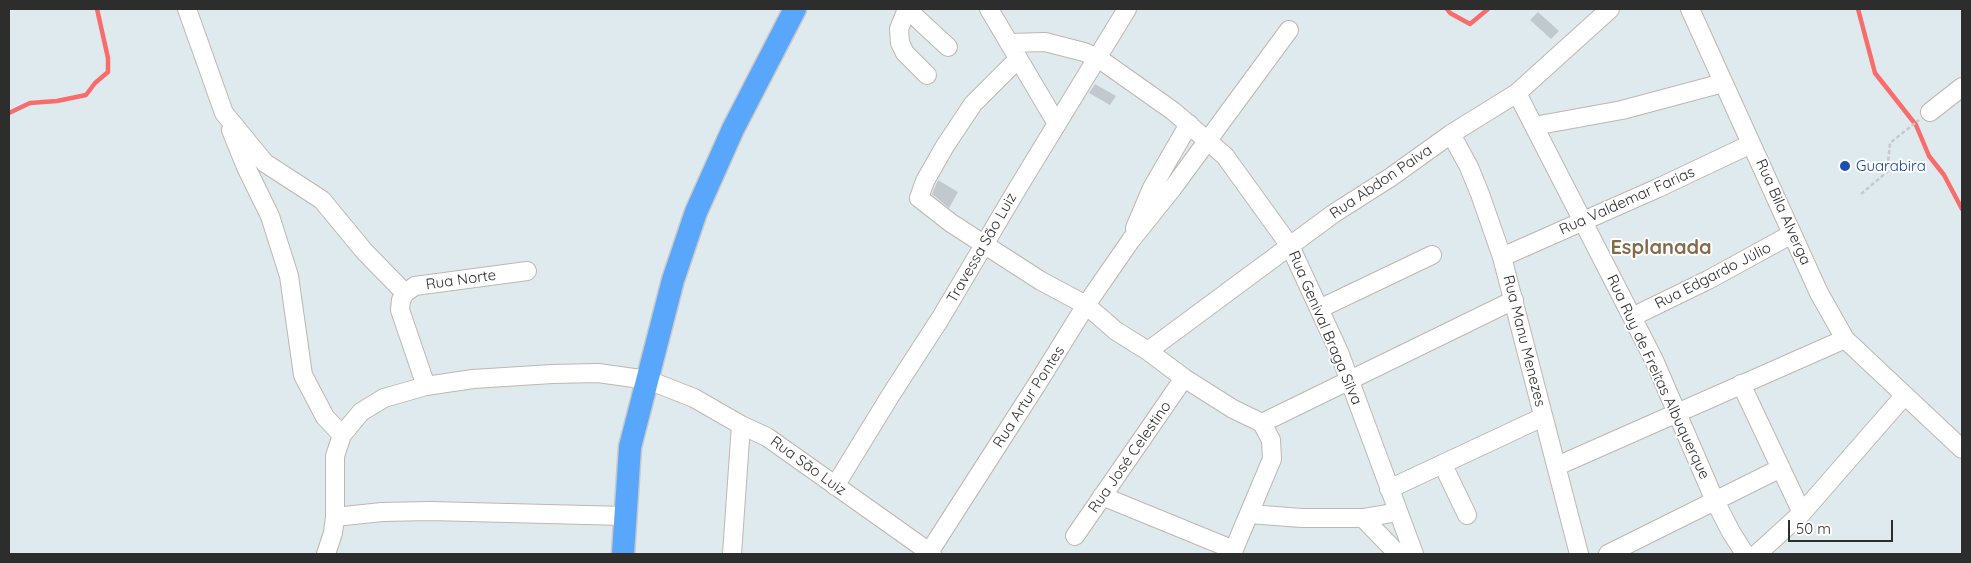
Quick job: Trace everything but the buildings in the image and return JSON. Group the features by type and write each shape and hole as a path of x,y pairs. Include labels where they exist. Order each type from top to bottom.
{"main road":[{"path":"623,554 630,447 673,280 696,212 733,129 795,9"}],"street":[{"path":"187,9 224,113 246,167 270,216 289,276 303,375 326,417 342,435 335,456 335,517 333,533 326,554"},
{"path":"928,76 905,53 900,43 899,29 907,9 948,46"},
{"path":"990,9 1057,124"},
{"name":"Travessa São Luiz","path":"834,486 935,328 1019,186 1128,9"},
{"name":"Rua Abdon Paiva","path":"1148,351 1290,246 1451,134 1517,93 1610,9"},
{"name":"Rua Bila Alverga","path":"1690,9 1819,293 1845,339 1962,449"},
{"name":"Rua Artur Pontes","path":"930,554 1086,305 1131,240 1172,189 1289,30"},
{"name":"Rua Genival Braga Silva","path":"1009,43 1045,42 1084,52 1098,58 1189,124 1225,156 1290,246 1350,381 1414,554"},
{"path":"1018,59 973,104 945,146 925,181 919,196 920,200 951,224 1041,281 1086,305 1116,331 1148,351 1184,378 1233,409 1262,423 1271,440 1272,459 1233,552 1102,496"},
{"path":"1534,126 1622,110 1724,83"},
{"path":"1930,112 1962,87"},
{"name":"Rua Ruy de Freitas Albuquerque","path":"1517,93 1632,317 1677,413 1715,501 1745,554"},
{"path":"224,113 265,163 322,200 364,252 406,293"},
{"name":"Rua Artur Pontes","path":"1131,240 1137,220 1152,188 1189,124"},
{"name":"Rua Manu Menezes","path":"1451,134 1469,167 1502,258 1532,366 1543,417 1579,554"},
{"name":"Rua Valdemar Farias","path":"1502,258 1751,144"},
{"name":"Rua Edgardo Júlio","path":"1632,317 1708,280 1792,234"},
{"path":"1319,309 1432,255"},
{"name":"Rua Norte","path":"426,386 400,310 401,300 406,293 415,286 527,271"},
{"path":"1262,423 1514,300"},
{"path":"1557,466 1626,438 1677,413 1845,339"},
{"name":"Rua São Luiz","path":"342,435 361,412 384,398 426,386 473,379 552,374 598,373 648,380 694,398 741,425 767,436 930,554"},
{"name":"Rua José Celestino","path":"1075,536 1184,378"},
{"path":"1742,384 1802,513"},
{"path":"1757,554 1802,513 1904,396"},
{"path":"1389,489 1543,417"},
{"path":"732,554 741,425"},
{"path":"1443,464 1467,515"},
{"path":"1608,554 1781,468"},
{"path":"335,517 382,512 430,510 625,516"},
{"path":"1249,514 1302,518 1363,518 1398,512"},
{"path":"1363,518 1398,554"}],"path":[{"path":"1861,194 1887,172 1890,144 1930,112"}],"waterway":[{"path":"9,113 30,103 57,101 86,95 95,83 108,72 108,58 97,9"},
{"path":"1447,9 1450,13 1470,24 1488,9"},
{"path":"1858,9 1875,73 1916,125 1929,156 1944,175 1962,209"}],"place":[{"name":"Guarabira","path":"1845,166"}],"district":[{"name":"Esplanada","path":"1661,248"}]}
